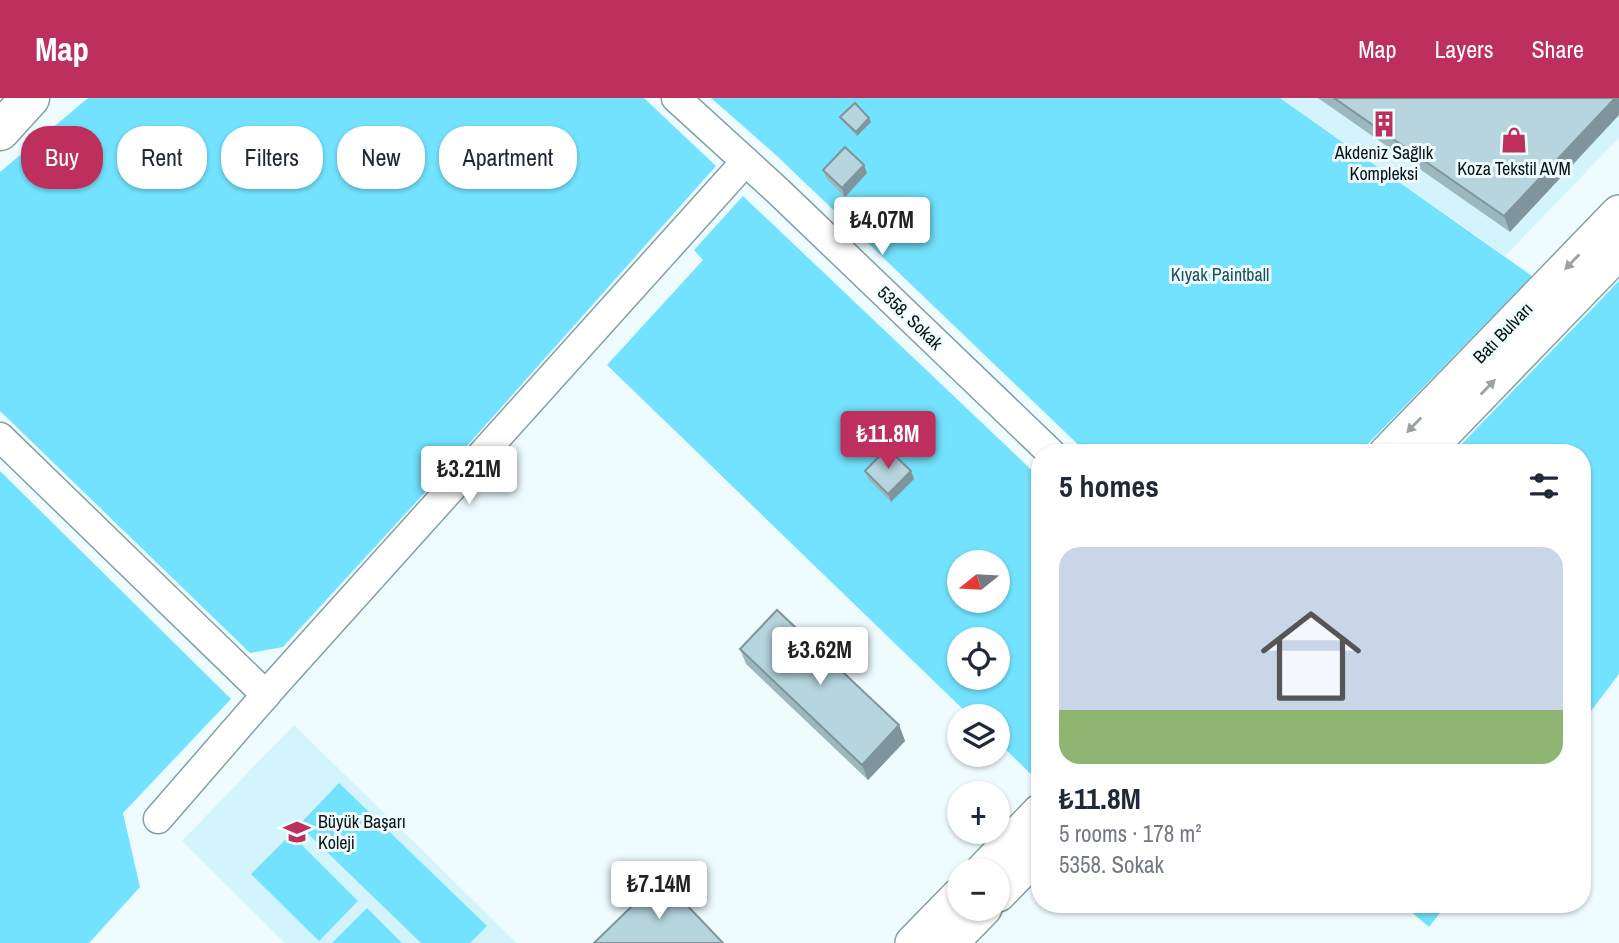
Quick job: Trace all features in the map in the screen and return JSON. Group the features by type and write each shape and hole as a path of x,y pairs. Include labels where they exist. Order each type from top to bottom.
{"highway":[{"path":"0,131 30,98"}],"street":[{"name":"5358. Sokak","path":"676,98 1042,444"},
{"path":"158,819 745,162"},
{"name":"Batı Bulvarı","path":"1396,444 1619,213"},
{"name":"Batı Bulvarı","path":"1433,444 1619,251"},
{"path":"0,437 266,695"},
{"path":"996,858 1031,821"},
{"path":"1010,882 1031,860"},
{"path":"913,943 947,908"},
{"path":"950,943 971,921"}],"shaded area":[{"path":"1280,98 1619,98 1619,138 1505,256"},
{"name":"Büyük Başarı Koleji","path":"294,725 517,943 285,943 182,841"}],"green space":[{"path":"88,98 644,98 716,166 441,475 283,647 250,653 0,411 0,172 21,154 21,189 103,189 103,126 55,126"},
{"name":"Kıyak Paintball","path":"711,98 1280,98 1532,276 1368,444 1078,444 777,156"},
{"path":"743,196 1031,469 1031,774 1010,754 1010,704 958,704 607,365 703,260 694,250"},
{"path":"1619,281 1619,674 1591,711 1591,444 1462,444"},
{"path":"0,471 231,699 123,813 140,887 89,943 0,943"},
{"path":"339,783 487,926 470,943 421,943 299,825"},
{"path":"291,834 358,901 319,941 251,874"},
{"path":"367,908 402,943 332,943"},
{"path":"1412,913 1440,913 1429,927"}],"building":[{"name":"Koza Tekstil AVM","path":"1334,98 1615,98 1504,216"},
{"path":"855,103 869,118 856,132 840,117"},
{"path":"845,147 864,165 842,188 823,170"},
{"path":"887,448 911,471 888,494 865,471"},
{"path":"777,610 899,725 862,765 740,649"},
{"path":"661,878 723,943 594,943"}],"place":[{"name":"Akdeniz Sağlık Kompleksi","path":"1384,124"},
{"name":"Koza Tekstil AVM","path":"1514,140"},
{"name":"Büyük Başarı Koleji","path":"297,832"}]}
